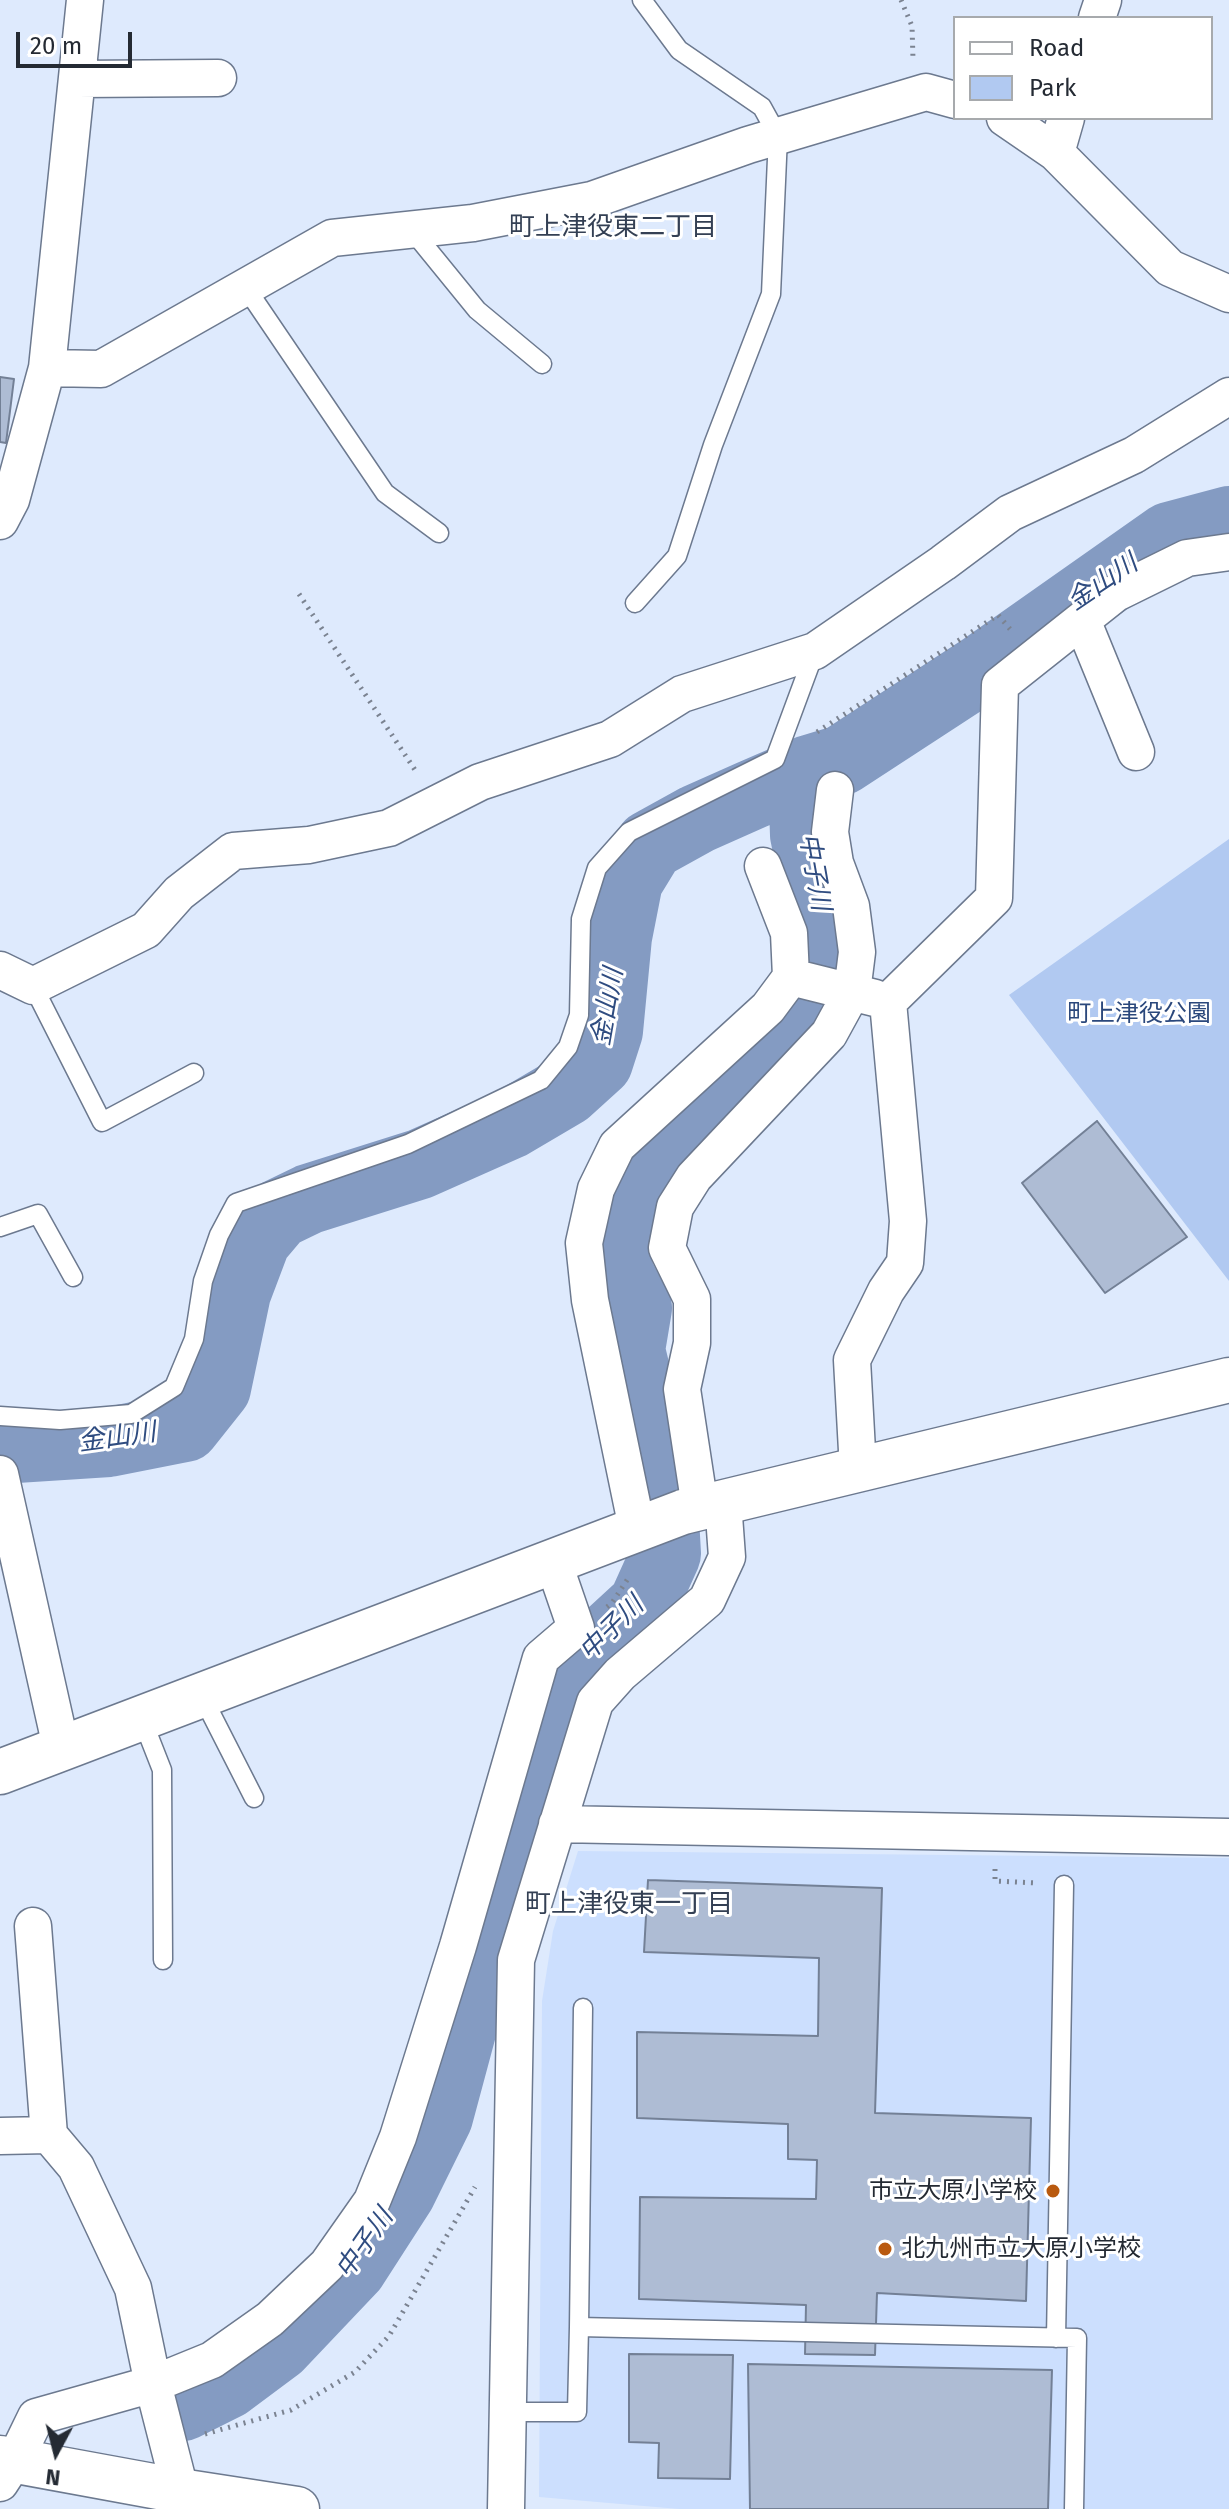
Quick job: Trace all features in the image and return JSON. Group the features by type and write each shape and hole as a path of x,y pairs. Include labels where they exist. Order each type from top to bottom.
{"street":[{"path":"0,521 11,500 47,368 85,0"},
{"path":"77,79 218,78"},
{"path":"47,368 101,369 332,238 473,223 592,200 778,136 926,92 953,99"},
{"path":"1008,120 1056,153 1170,268 1229,294"},
{"path":"1056,153 1065,120"},
{"path":"0,970 33,986 146,930 179,893 233,851 309,845 389,828 480,782 610,739 682,694 815,651 1010,513 1134,455 1229,396"},
{"path":"888,1002 994,898 1000,685 1116,593 1187,558 1229,552"},
{"path":"1082,620 1136,752"},
{"path":"678,1515 682,1389 692,1343 692,1299 667,1248 675,1207 694,1177 829,1034 857,952 851,906 835,863 830,832 835,790"},
{"path":"763,866 789,933 796,978"},
{"path":"796,978 888,1002"},
{"path":"506,2509 515,1960 595,1702 620,1674 707,1600 727,1557 678,1515 590,1300 584,1243 596,1189 617,1146 768,1008 796,978"},
{"path":"858,1469 852,1360 886,1291 905,1263 908,1221 888,1002"},
{"path":"0,1772 678,1515 1229,1380"},
{"path":"0,1474 61,1747"},
{"path":"297,2509 183,2500 5,2467 36,2417 153,2384 212,2360 270,2319 327,2265 372,2201 398,2137 458,1946 541,1658 576,1628 553,1561"},
{"path":"557,1824 1229,1837"},
{"path":"33,1926 49,2135 76,2167 133,2288 153,2384 183,2500"},
{"path":"458,1946 515,1960"},
{"path":"0,2136 49,2135"}],"lane":[{"path":"635,603 677,556 713,445 771,294 778,136 762,107 679,50 642,0"},
{"path":"411,229 477,310 542,364"},
{"path":"246,288 385,493 439,533"},
{"path":"0,1416 60,1420 131,1414 152,1401 174,1387 194,1339 203,1281 219,1235 236,1203 408,1144 541,1080 568,1047 579,1015 581,919 597,868 629,832 775,759 815,651"},
{"path":"33,986 102,1122 194,1073"},
{"path":"0,1227 38,1214 73,1277"},
{"path":"201,1694 254,1798"},
{"path":"141,1717 162,1770 163,1960"},
{"path":"1056,2338 1064,1885"},
{"path":"508,2412 577,2412 583,2008"},
{"path":"579,2327 1077,2338 1074,2509"}],"path":[{"path":"901,0 912,26 913,96"},
{"path":"299,594 437,804"},
{"path":"775,759 998,615"},
{"path":"169,2444 291,2410 355,2372 389,2336 472,2189 513,2163"}],"shaded area":[{"name":"北九州市立大原小学校","path":"578,1851 1229,1858 1229,2509 679,2509 539,2497 542,2001 553,1931"}],"green space":[{"name":"町上津役公園","path":"1229,839 1229,1281 1009,995"}],"building":[{"path":"0,377 14,379 6,443 0,442"},
{"path":"1097,1121 1187,1237 1105,1293 1022,1183"},
{"path":"648,1880 882,1888 875,2113 1031,2118 1026,2301 877,2293 875,2355 805,2354 806,2305 639,2299 640,2197 816,2199 817,2160 788,2159 788,2124 637,2118 637,2032 818,2036 819,1958 644,1952"},
{"path":"629,2354 733,2355 730,2479 658,2478 659,2443 629,2442"},
{"path":"748,2364 1052,2370 1048,2509 750,2509"}],"waterway":[{"name":"金山川","path":"0,1449 109,1442 185,1427 216,1388 236,1293 256,1240 278,1214 309,1199 420,1164 510,1124 566,1091 598,1062 608,1031 617,937 628,881 650,845 697,819 751,795 809,770 842,760 980,670 1169,537 1229,521"},
{"name":"中子川","path":"183,2406 227,2384 278,2346 352,2268 401,2192 438,2117 477,1972 568,1674 643,1605 666,1554 662,1483 630,1350 637,1308 618,1272 617,1222 631,1182 778,1039 812,997 824,927 805,835 804,806 809,770"}],"place":[{"name":"市立大原小学校","path":"1053,2191"},
{"name":"北九州市立大原小学校","path":"885,2249"}],"district":[{"name":"町上津役東二丁目","path":"613,228"},
{"name":"町上津役東一丁目","path":"629,1905"}]}
